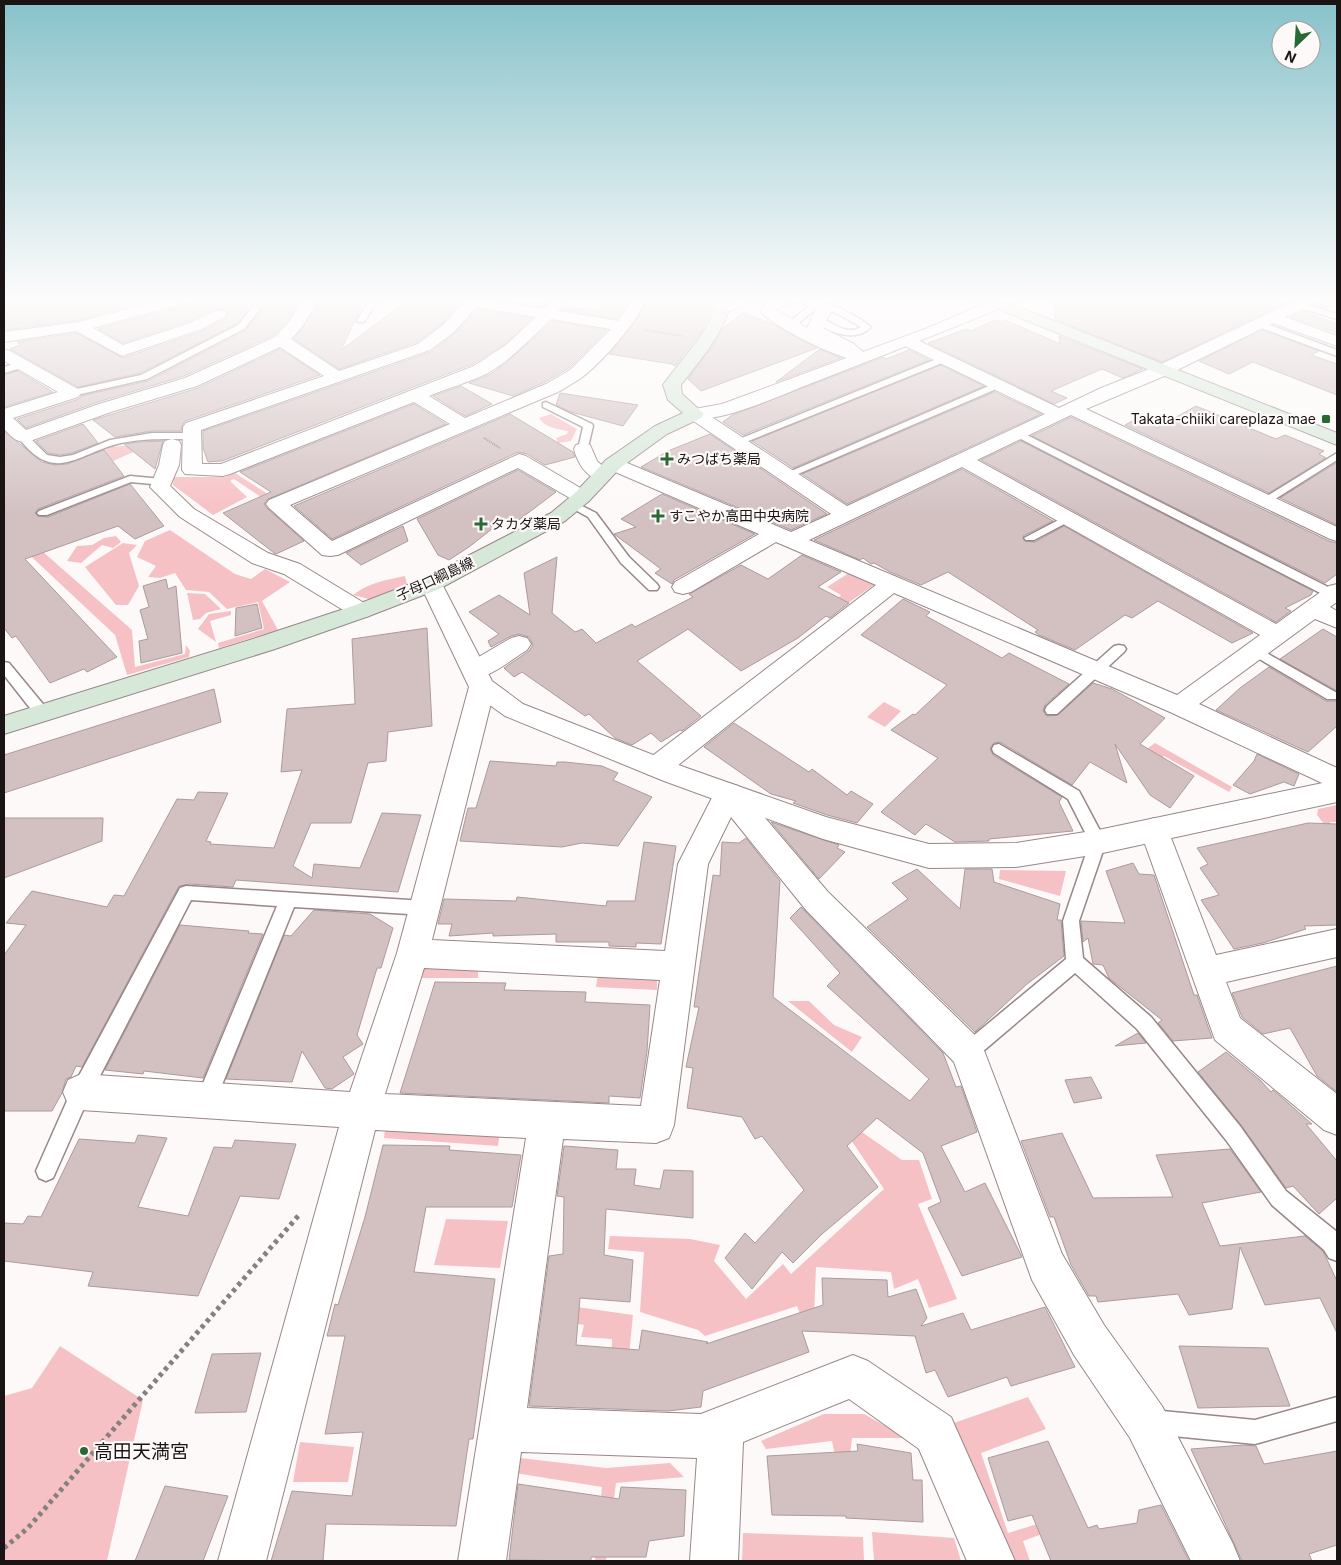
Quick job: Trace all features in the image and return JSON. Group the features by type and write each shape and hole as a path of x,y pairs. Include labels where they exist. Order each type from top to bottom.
{"main road":[{"path":"683,370 672,384 674,396 695,414"},
{"path":"1177,370 1337,439"},
{"path":"1178,370 1337,428"},
{"name":"子母口綱島線","path":"4,725 360,611 431,584 546,524 578,501 608,470 645,440 695,414"}],"street":[{"path":"31,370 72,393"},
{"path":"4,420 23,437 105,408 191,382 217,370"},
{"path":"327,370 336,376"},
{"path":"354,370 192,427 182,440 160,487 187,512 260,558 292,569 360,611"},
{"path":"182,440 192,470 223,470 417,396 477,370"},
{"path":"578,501 519,460 330,550 276,504 552,388 579,370"},
{"path":"695,414 710,399 788,370"},
{"path":"695,414 726,409 830,370"},
{"path":"967,370 998,385 1066,412 1337,535"},
{"path":"684,587 784,537 847,515 1066,412 1163,370"},
{"path":"4,414 72,393"},
{"path":"417,396 465,426"},
{"path":"695,414 847,515"},
{"path":"583,449 585,460 589,466 608,470 784,537 1179,706 1337,780"},
{"path":"963,460 1277,635"},
{"path":"656,768 893,583"},
{"path":"431,584 478,679 514,710 656,768 823,828 929,856 1016,855 1098,842 1337,791"},
{"path":"1179,706 1328,598 1337,621"},
{"path":"242,1561 362,1110 413,953 478,679 518,644"},
{"path":"81,1092 548,1121 656,1125 693,864 728,794"},
{"path":"728,794 817,901 968,1052 1046,1266 1089,1340 1146,1422 1216,1561"},
{"path":"1154,830 1227,1029 1336,1115"},
{"path":"1206,972 1337,943"},
{"path":"413,953 678,966"},
{"path":"482,1561 548,1121"},
{"path":"502,1429 701,1436 854,1376 935,1433 991,1561"},
{"path":"714,1561 721,1429"}],"lane":[{"path":"72,393 144,377 158,370"},
{"path":"736,442 916,370"},
{"path":"787,475 998,385"},
{"path":"546,405 588,426 584,437 583,449"},
{"path":"1019,434 1328,598"},
{"path":"23,437 43,458 53,460 83,455 114,442 131,439 182,440"},
{"path":"1265,501 1337,456"},
{"path":"43,513 130,480 162,482"},
{"path":"578,501 592,515 625,560 653,587"},
{"path":"1030,538 1068,518"},
{"path":"1052,710 1119,650"},
{"path":"1256,651 1332,696"},
{"path":"4,666 42,713"},
{"path":"999,749 1074,795 1098,842 1070,921 1075,962 1144,1023 1233,1133 1279,1198 1332,1242 1337,1250"},
{"path":"46,1171 81,1092 186,893 425,908"},
{"path":"205,1101 288,900"},
{"path":"968,1052 1075,962"},
{"path":"1146,1422 1255,1432 1337,1409"}],"path":[{"path":"483,437 505,451"},
{"path":"4,1548 28,1528 254,1269"}],"shaded area":[{"path":"551,414 577,429 571,441 558,443 556,438 567,434 568,431 548,426 539,418"},
{"path":"167,442 161,449 142,448 89,472 4,501 4,494 46,478 44,466 83,460 112,447"},
{"path":"235,473 274,498 267,501 234,479 230,481 247,497 213,515 173,485 174,477 225,477"},
{"path":"4,519 20,520 34,544 132,630 135,667 185,654 186,645 190,651 189,657 127,675 115,635 4,531"},
{"path":"170,530 235,574 251,579 265,569 290,582 262,601 278,630 219,648 218,643 264,629 258,602 227,609 209,592 186,590 175,573 160,578 148,577 156,566 137,557 145,541"},
{"path":"116,536 121,542 113,548 102,545 81,563 67,561 77,546 92,545 104,538"},
{"path":"123,543 137,545 129,553 139,586 128,605 116,605 85,567"},
{"path":"849,573 874,585 838,610 831,606 841,595 827,587"},
{"path":"405,576 407,584 369,599 353,595 371,585"},
{"path":"187,593 205,594 221,609 206,613 200,619 193,620"},
{"path":"231,611 231,615 210,621 216,642 198,629 209,614"},
{"path":"884,702 901,711 885,727 867,717"},
{"path":"1155,743 1232,787 1229,792 1164,756 1159,759 1144,751"},
{"path":"1337,805 1337,822 1330,822 1333,830 1328,829 1317,815 1318,809"},
{"path":"1000,870 1066,871 1060,896 999,879"},
{"path":"424,965 478,968 478,978 422,978"},
{"path":"598,974 657,977 657,990 596,987"},
{"path":"788,1001 809,1001 834,1025 862,1037 852,1052"},
{"path":"385,1128 500,1131 498,1146 384,1138"},
{"path":"859,1130 902,1160 919,1160 932,1199 918,1204 957,1299 929,1308 918,1279 894,1289 891,1272 816,1267 814,1316 804,1324 797,1306 705,1336 698,1330 640,1312 644,1252 608,1249 610,1236 690,1239 720,1245 714,1261 746,1299 783,1264 791,1274 884,1189 851,1140"},
{"path":"446,1219 508,1221 500,1268 434,1265"},
{"path":"570,1306 633,1315 628,1366 611,1370 612,1339 581,1337 584,1325 565,1322"},
{"path":"60,1346 143,1400 107,1561 4,1561 4,1396 32,1388"},
{"path":"1028,1397 1046,1429 981,1453 1008,1533 1077,1512 1083,1519 1023,1541 1030,1561 1016,1561 951,1424"},
{"path":"824,1414 864,1414 907,1438 852,1438 850,1457 836,1460 832,1441 766,1449 761,1441"},
{"path":"300,1442 354,1447 348,1482 293,1482"},
{"path":"520,1458 606,1468 670,1463 684,1477 616,1483 606,1561 595,1561 602,1487 515,1473"},
{"path":"872,1532 954,1538 961,1561 874,1561"},
{"path":"743,1533 863,1537 864,1561 742,1561"}],"building":[{"path":"48,370 146,370 140,373 78,387"},
{"path":"169,370 197,370 184,376 98,402 26,428 17,419 79,399 81,396 148,381"},
{"path":"236,370 312,370 320,375 185,421 181,431 152,431 115,437 93,420 198,388"},
{"path":"379,370 457,370 222,461 208,462 203,448 203,431"},
{"path":"496,370 566,370 545,382 513,396 469,383"},
{"path":"695,370 758,370 701,391 688,379"},
{"path":"792,370 808,370 776,382"},
{"path":"850,370 904,370 743,435 723,422 732,415"},
{"path":"928,370 951,370 984,386 793,468 752,441"},
{"path":"984,370 1100,370 1051,391 1067,398 1054,404"},
{"path":"1104,370 1141,370 1123,378"},
{"path":"1220,370 1237,370 1229,374"},
{"path":"1273,370 1337,370 1337,395"},
{"path":"18,371 53,392 4,407 4,375"},
{"path":"461,386 492,404 465,416 433,396"},
{"path":"995,392 1041,414 847,504 802,474"},
{"path":"560,393 638,405 623,426 571,412 556,405"},
{"path":"414,404 446,424 268,499 264,504 268,509 304,541 276,554 223,513 271,492 240,472"},
{"path":"1196,406 1276,439 1285,435 1324,451 1319,454 1326,458 1269,493 1125,425 1138,418 1157,428"},
{"path":"510,414 573,452 575,457 545,465 527,454 518,452 332,539 294,506"},
{"path":"1071,417 1329,541 1337,543 1337,574 1325,583 1032,436"},
{"path":"83,424 98,443 72,453 60,455 48,453 36,441"},
{"path":"4,431 42,462 55,465 67,464 104,450 124,476 38,509 35,513 38,516 48,517 130,484 164,526 135,539 118,526 25,559 117,657 87,672 84,669 50,683 16,636 12,638 4,628"},
{"path":"710,434 827,514 791,530 641,467 668,451"},
{"path":"163,441 155,469 124,444 139,442"},
{"path":"1021,441 1313,591 1311,595 1285,608 1291,611 1276,622 981,460"},
{"path":"1336,463 1337,525 1280,498"},
{"path":"962,469 1053,521 1023,536 1025,541 1035,542 1064,526 1253,633 1232,643 1158,601 1132,618 1125,615 1075,650 1039,635 1035,632 1038,630 948,572 921,585 874,563 871,564 863,558 860,560 814,540"},
{"path":"518,470 556,492 516,522 516,518 507,523 502,521 449,560 438,555 417,519"},
{"path":"662,494 755,534 674,580 672,584 655,573 661,569 614,534 636,527 621,519"},
{"path":"403,526 408,541 361,565 346,553"},
{"path":"802,555 841,572 818,587 849,603 830,618 826,616 798,638 741,671 688,629 637,661 701,716 682,731 680,730 661,742 651,733 632,745 615,738 589,714 585,716 522,672 514,677 504,668 529,651 533,645 529,637 519,634 511,636 491,647 488,641 499,634 469,612 499,595 530,615 524,573 557,557 552,613 575,632 582,629 596,643 632,624 635,627 693,597 689,594 741,565 768,579"},
{"path":"166,579 168,589 176,586 182,653 141,663 139,641 148,639 140,610 149,607 143,586"},
{"path":"903,599 930,612 926,616 1002,658 1009,653 1069,684 1045,705 1043,711 1047,716 1058,715 1093,683 1112,689 1165,718 1140,744 1194,776 1170,808 1150,795 1115,744 1127,783 1090,762 1072,785 1000,742 994,743 990,748 993,755 1062,797 1059,802 1073,831 989,839 989,841 955,842 926,824 915,835 881,812 938,758 891,730 913,714 915,715 947,685 861,635"},
{"path":"257,604 262,628 235,636 236,608"},
{"path":"427,628 432,726 388,732 386,761 368,763 351,823 311,823 293,866 312,878 314,864 360,868 382,813 421,815 398,892 236,880 233,887 190,884 179,886 82,1067 76,1066 71,1077 66,1079 62,1093 52,1111 4,1111 4,955 26,925 6,923 32,891 107,907 114,895 124,896 177,799 194,800 198,792 228,793 206,841 211,842 210,844 274,848 302,770 281,772 287,709 355,704 352,639"},
{"path":"1323,629 1337,637 1337,691 1280,659"},
{"path":"1269,667 1326,701 1337,701 1337,726 1308,752 1216,710 1240,688"},
{"path":"214,689 221,722 4,793 4,755"},
{"path":"734,723 809,772 812,769 847,795 851,791 873,804 857,823 827,815 793,803 796,801 771,794 704,747"},
{"path":"1257,754 1299,774 1294,786 1284,782 1250,794 1233,785 1254,761"},
{"path":"490,761 556,766 557,762 565,762 602,766 618,773 613,780 652,797 618,846 582,843 562,847 460,841 468,808 476,808"},
{"path":"4,818 103,818 102,841 4,878"},
{"path":"771,822 839,845 837,848 845,852 819,879"},
{"path":"1308,823 1337,824 1337,925 1304,926 1306,929 1263,943 1234,949 1201,900 1219,895 1200,868 1208,864 1197,848"},
{"path":"746,838 780,881 773,997 910,1101 929,1079 827,986 840,973 790,918 801,907 943,1053 956,1087 961,1086 977,1132 941,1146 965,1192 985,1183 1022,1257 962,1276 928,1208 941,1202 923,1153 877,1118 847,1146 878,1187 822,1234 793,1263 782,1252 752,1289 725,1258 745,1233 755,1243 804,1190 762,1136 755,1139 742,1117 687,1108 693,1068 686,1067 699,1007 694,1007 713,875 720,876 722,842 739,843"},
{"path":"644,842 676,846 661,944 636,943 636,947 609,946 609,942 556,942 556,934 493,936 493,933 449,936 452,924 438,924 444,899 516,901 517,897 606,906 607,901 635,901"},
{"path":"1133,863 1139,874 1154,875 1194,995 1197,995 1212,1038 1173,1041 1158,1023 1162,1020 1109,978 1103,965 1093,964 1088,938 1083,942 1081,921 1125,923 1106,871"},
{"path":"917,869 960,909 965,869 992,869 994,882 1060,904 1057,920 1061,920 1064,956 1027,984 975,1032 867,927 908,899 892,883"},
{"path":"314,910 370,914 393,928 381,968 377,968 357,1035 363,1044 343,1057 354,1074 332,1089 325,1088 302,1051 292,1082 226,1079 284,935 291,936"},
{"path":"180,925 263,934 203,1078 144,1071 143,1074 105,1070"},
{"path":"1337,966 1337,1092 1317,1076 1290,1028 1263,1034 1242,1017 1232,993"},
{"path":"435,982 506,983 504,990 586,992 585,1002 650,1005 647,1051 640,1098 609,1096 609,1103 400,1093"},
{"path":"1138,1033 1146,1043 1115,1046"},
{"path":"1226,1052 1260,1080 1271,1092 1273,1090 1312,1124 1306,1124 1337,1161 1337,1198 1319,1214 1293,1186 1286,1188 1241,1125 1198,1072"},
{"path":"1091,1077 1102,1098 1074,1103 1065,1080"},
{"path":"1062,1133 1093,1198 1173,1197 1156,1155 1230,1149 1261,1192 1202,1203 1220,1246 1305,1236 1323,1251 1337,1281 1337,1333 1320,1298 1265,1305 1240,1247 1232,1309 1189,1315 1178,1294 1098,1302 1096,1296 1089,1296 1071,1265 1054,1217 1050,1217 1021,1141"},
{"path":"138,1135 167,1138 138,1207 188,1216 214,1147 232,1148 235,1140 296,1144 279,1199 240,1196 198,1296 88,1286 93,1272 4,1261 4,1223 23,1224 28,1216 41,1217 79,1139 135,1143"},
{"path":"383,1145 450,1146 449,1150 521,1155 512,1207 426,1207 414,1272 495,1279 473,1439 469,1439 456,1526 326,1524 323,1561 271,1561 292,1491 352,1496 363,1432 325,1434 345,1336 327,1336 335,1304 338,1305 365,1217"},
{"path":"564,1146 618,1150 616,1169 636,1169 634,1185 660,1189 664,1170 693,1171 693,1218 606,1209 604,1255 633,1260 630,1302 580,1298 576,1345 639,1350 642,1330 708,1342 706,1344 823,1305 822,1278 887,1280 888,1297 916,1289 927,1318 921,1326 963,1313 971,1330 1045,1307 1075,1367 1011,1386 1007,1377 948,1397 935,1370 926,1373 915,1336 802,1331 809,1352 703,1391 701,1407 668,1411 529,1406 549,1256 563,1254 564,1197 557,1196"},
{"path":"1179,1346 1268,1348 1290,1406 1198,1408"},
{"path":"261,1353 246,1412 195,1413 212,1354"},
{"path":"1048,1441 1088,1528 1097,1525 1099,1529 1137,1523 1139,1510 1161,1505 1189,1561 1051,1561 1032,1515 1008,1521 988,1458"},
{"path":"857,1444 911,1453 913,1480 922,1480 923,1522 846,1518 846,1516 772,1515 767,1456 858,1451"},
{"path":"1244,1445 1256,1446 1264,1464 1337,1451 1337,1545 1309,1554 1312,1561 1242,1561 1191,1449"},
{"path":"518,1484 619,1499 621,1487 686,1490 684,1536 649,1541 646,1557 591,1557 591,1561 509,1560"},
{"path":"165,1486 228,1496 203,1561 135,1561"}],"place":[{"name":"Takata-chiiki careplaza mae","path":"1326,419"},
{"name":"みつばち薬局","path":"667,459"},
{"name":"すこやか高田中央病院","path":"658,516"},
{"name":"タカダ薬局","path":"481,524"},
{"name":"高田天満宮","path":"84,1451"}]}
